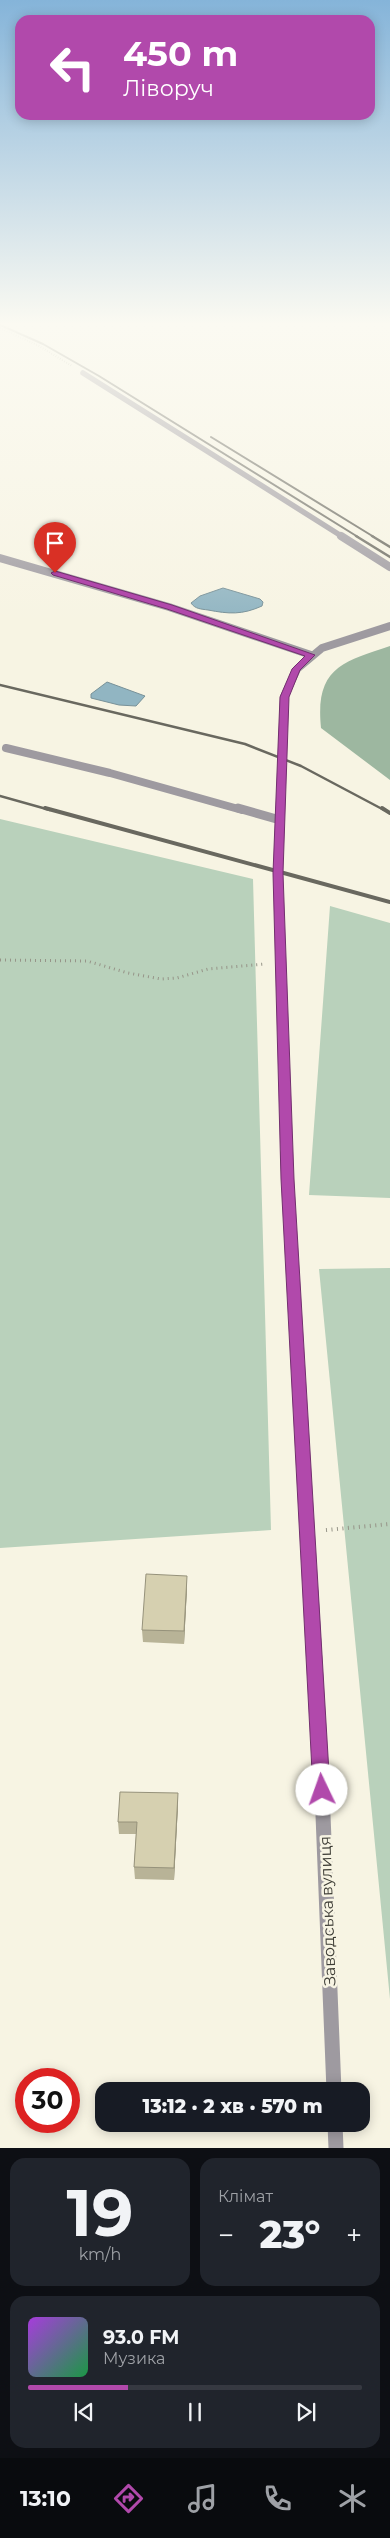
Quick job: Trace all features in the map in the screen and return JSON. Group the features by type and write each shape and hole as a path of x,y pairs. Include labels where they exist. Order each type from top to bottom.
{"street":[{"path":"161,422 390,568"},
{"path":"0,558 169,607 311,655"},
{"name":"Заводська вулиця","path":"334,2082 322,1800 288,1179 278,873 284,697 297,669 311,655 345,639 390,626"},
{"path":"6,748 110,773 280,820"},
{"path":"335,2132 336,2148"}],"path":[{"path":"0,960 34,962 60,960 87,961 128,973 161,979 177,978 208,969 282,964"},
{"path":"306,1532 390,1524"}],"green space":[{"path":"390,646 390,780 321,728 320,708 322,693 327,680 335,671 345,663 358,657"},
{"path":"0,819 253,879 271,1530 0,1548"},
{"path":"330,906 390,923 390,1198 309,1195"},
{"path":"390,1268 390,1999 319,1269"}],"water":[{"path":"223,588 260,599 263,602 262,606 248,611 229,613 198,608 191,603 200,596"},
{"path":"107,682 145,696 136,706 119,705 91,698 91,694"}],"building":[{"path":"146,1574 187,1576 184,1631 142,1630"},
{"path":"120,1792 178,1793 174,1868 134,1867 137,1822 118,1822"}],"railway":[{"path":"173,422 358,537"},
{"path":"211,437 374,537"},
{"path":"356,536 390,557"},
{"path":"372,536 390,547"},
{"path":"0,685 245,744 301,766 384,810"},
{"path":"0,796 50,810"},
{"path":"45,808 390,902"},
{"path":"382,808 390,813"}],"route":[{"path":"55,573 169,607 311,655 297,669 290,680 284,697 278,873 288,1179 305,1512 322,1790"}]}
